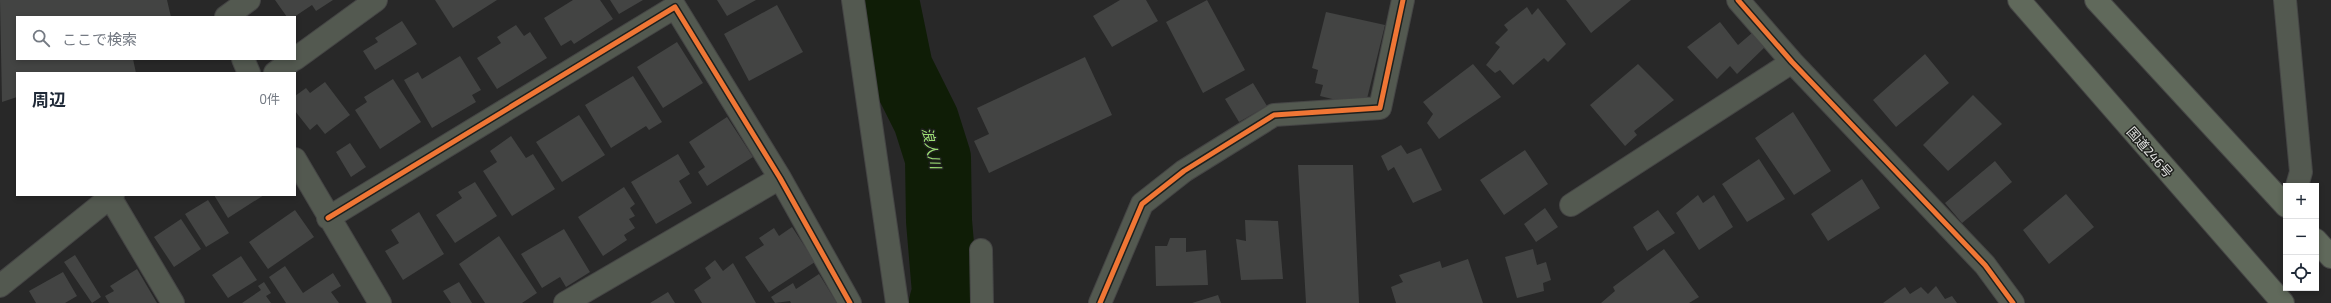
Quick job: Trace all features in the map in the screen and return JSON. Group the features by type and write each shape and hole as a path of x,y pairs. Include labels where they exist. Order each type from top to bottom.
{"highway":[{"name":"国道246号","path":"2019,0 2283,303"},
{"path":"2096,0 2283,203"},
{"path":"2319,243 2331,257"}],"street":[{"path":"227,16 249,0"},
{"path":"296,58 376,0"},
{"path":"853,0 902,302"},
{"path":"1100,303 1142,204 1184,171 1274,115 1380,108 1403,0"},
{"path":"1738,0 1792,62 1985,265 2013,303"},
{"path":"2285,0 2301,172 2298,183"},
{"path":"328,218 675,7 780,178 850,303"},
{"path":"243,60 249,72"},
{"path":"276,72 294,60"},
{"path":"1572,205 1792,62"},
{"path":"296,161 328,218 380,303"},
{"path":"565,303 780,178"},
{"path":"0,286 111,196 173,303"},
{"path":"981,250 982,303"}],"building":[{"path":"0,0 167,0 171,16 16,16 16,60 133,60 136,72 16,72 16,97 2,102"},
{"path":"275,0 333,0 316,11 312,5 296,16 286,16"},
{"path":"435,0 497,0 453,28"},
{"path":"573,0 600,0 613,19 574,44 571,40 561,46 544,18"},
{"path":"610,0 643,0 619,14"},
{"path":"717,0 756,0 727,16"},
{"path":"1120,0 1146,0 1158,21 1112,47 1093,16"},
{"path":"1207,0 1245,70 1203,93 1166,22"},
{"path":"1566,0 1631,0 1591,33"},
{"path":"777,5 803,52 749,81 724,34"},
{"path":"1527,7 1532,15 1538,8 1566,44 1548,62 1544,58 1513,85 1500,70 1495,73 1486,65 1500,47 1495,43 1508,30 1504,25"},
{"path":"1326,12 1385,25 1365,107 1320,96 1323,85 1315,83 1318,70 1312,68"},
{"path":"402,21 417,44 375,70 363,51 378,42 375,38"},
{"path":"1720,22 1738,45 1752,33 1765,47 1737,74 1730,66 1717,79 1687,47"},
{"path":"516,25 524,36 530,32 547,58 497,89 477,58 501,43 497,37"},
{"path":"677,42 703,83 663,108 637,67"},
{"path":"1925,54 1949,83 1896,127 1873,100"},
{"path":"460,56 481,90 472,95 476,102 432,128 404,80 418,72 422,79"},
{"path":"1085,57 1112,115 989,173 974,141 989,134 977,108"},
{"path":"1473,64 1501,97 1439,139 1427,123 1433,114 1423,102"},
{"path":"1638,64 1674,100 1634,131 1637,135 1625,146 1590,105"},
{"path":"633,76 662,122 649,130 646,126 611,148 585,105"},
{"path":"393,79 421,122 380,149 355,110 367,102 364,97"},
{"path":"325,82 350,115 325,134 317,124 310,130 296,112 296,95 306,88 310,93"},
{"path":"1253,83 1267,106 1239,122 1225,99"},
{"path":"1973,95 2002,124 1948,171 1923,145"},
{"path":"1793,112 1831,171 1794,195 1755,138"},
{"path":"579,115 605,155 562,182 536,142"},
{"path":"727,117 753,157 707,186 698,172 705,167 689,142"},
{"path":"511,136 526,158 533,154 555,189 512,216 483,171 497,162 490,151"},
{"path":"350,143 366,167 351,177 336,152"},
{"path":"1401,145 1407,154 1421,148 1442,190 1413,203 1394,167 1388,171 1381,156"},
{"path":"1525,150 1548,184 1504,215 1480,180"},
{"path":"678,154 690,174 679,181 692,203 656,224 631,182"},
{"path":"1759,159 1785,199 1747,222 1722,184"},
{"path":"1995,161 2012,182 1962,223 1945,203"},
{"path":"1298,165 1353,165 1359,303 1306,303"},
{"path":"1862,179 1880,208 1828,241 1811,214"},
{"path":"475,182 497,216 455,243 436,215 462,198 458,192"},
{"path":"624,187 635,204 630,208 635,216 629,219 635,228 624,235 627,240 603,256 578,217"},
{"path":"2066,194 2094,227 2049,264 2023,230"},
{"path":"1698,195 1703,203 1714,195 1733,227 1699,250 1676,213"},
{"path":"215,196 262,196 228,218"},
{"path":"208,200 229,233 206,247 185,214"},
{"path":"1545,208 1558,227 1536,242 1524,224"},
{"path":"295,210 314,237 268,269 249,242"},
{"path":"1658,210 1675,233 1647,251 1633,227"},
{"path":"419,212 444,254 403,280 385,251 399,243 391,230"},
{"path":"181,219 201,249 174,267 154,237"},
{"path":"1245,220 1278,221 1283,279 1241,280 1236,239 1246,241"},
{"path":"792,227 815,262 769,292 745,257 764,245 759,238 774,228 779,236"},
{"path":"564,229 590,272 566,287 560,277 542,288 521,254"},
{"path":"499,236 537,293 522,303 485,303 459,264"},
{"path":"1170,238 1186,238 1186,252 1206,250 1208,285 1156,286 1155,246 1167,246"},
{"path":"1533,249 1537,265 1546,262 1551,280 1543,283 1544,291 1517,298 1505,257"},
{"path":"1664,249 1699,297 1689,303 1601,303 1615,291 1613,287"},
{"path":"75,255 101,297 92,303 64,262"},
{"path":"241,256 257,280 228,298 212,275"},
{"path":"1468,259 1483,303 1396,303 1391,287 1403,282 1399,275 1440,261 1442,268"},
{"path":"715,260 723,271 733,263 756,303 702,303 694,290 711,278 705,268"},
{"path":"285,266 303,293 333,273 341,286 331,292 339,303 286,303 269,277"},
{"path":"137,269 157,303 109,303 105,296 114,291 110,286"},
{"path":"63,272 77,296 65,303 36,303 29,291"},
{"path":"819,274 837,303 791,303 790,301 775,303 771,297 793,283 796,289"},
{"path":"264,282 271,293 266,296 271,303 242,303 261,290 258,286"},
{"path":"459,282 472,303 451,303 443,291"},
{"path":"1936,286 1945,299 1952,296 1957,303 1883,303 1905,287 1910,294 1921,287 1928,294"},
{"path":"668,292 675,303 650,303"},
{"path":"1218,295 1221,303 1192,303"}],"waterway":[{"name":"浪人川","path":"886,0 900,68 926,120 938,158 939,221 945,292 942,303"}],"cycle path":[{"path":"1100,303 1142,204 1184,171 1274,115 1380,108 1403,0"},
{"path":"1738,0 1792,62 1985,265 2013,303"},
{"path":"328,218 675,7 780,178 850,303"}]}
